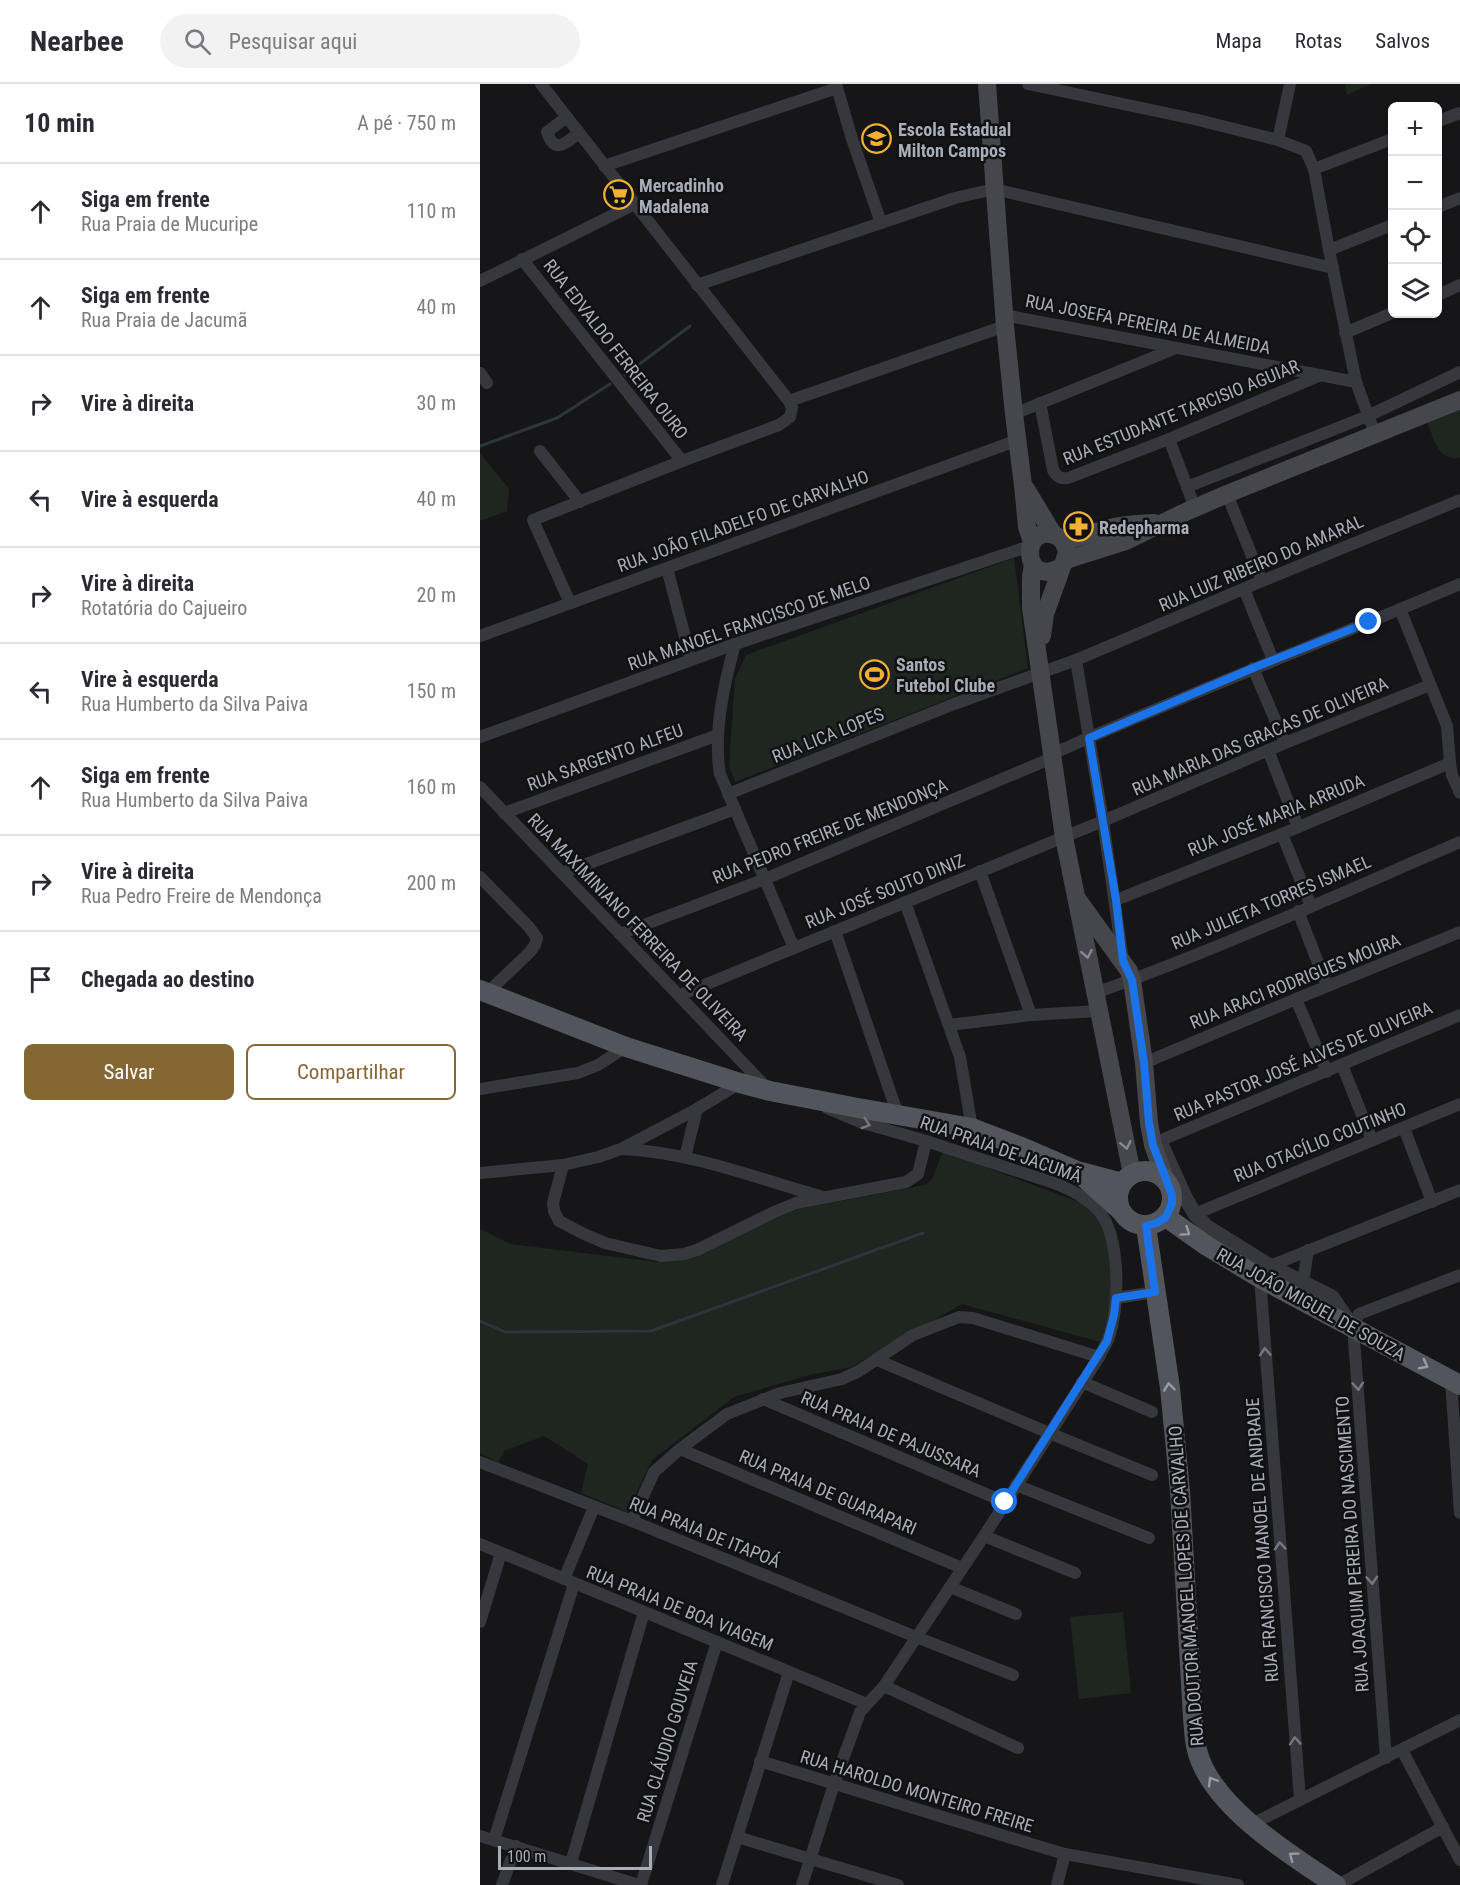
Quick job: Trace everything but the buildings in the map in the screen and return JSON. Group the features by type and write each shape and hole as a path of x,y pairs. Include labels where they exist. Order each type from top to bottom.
{"main road":[{"path":"987,84 1005,321 1027,527 1031,544 1029,555 1033,565 1039,570 1054,571 1063,564 1126,541 1283,470 1460,400"},
{"path":"1023,485 1057,537 1066,546 1067,553 1045,614 1040,665"},
{"path":"1031,544 1045,534 1074,539 1110,528 1165,522"},
{"path":"1033,565 1032,608 1064,837 1097,1002 1127,1178"},
{"path":"1076,897 1123,961 1132,980 1144,1063 1149,1123 1156,1156 1172,1195 1172,1203 1166,1217 1157,1223 1146,1226 1131,1222 1123,1216 1117,1200 1118,1191 1127,1178 1141,1171 1159,1175 1166,1181"},
{"path":"484,991 626,1047 740,1083 770,1091 972,1128 1077,1171 1127,1178"},
{"path":"1077,1171 1119,1209"},
{"name":"RUA JOÃO MIGUEL DE SOUZA","path":"1166,1217 1206,1246 1265,1272 1353,1327 1455,1382"},
{"name":"RUA DOUTOR MANOEL LOPES DE CARVALHO","path":"1146,1226 1170,1388 1180,1491 1192,1706 1197,1750 1215,1788 1226,1801 1252,1824 1331,1884"}],"street":[{"path":"542,84 789,401 792,412 786,422 533,520 570,603"},
{"path":"1028,84 1194,119 1278,140 1306,151 1314,169 1356,382 1375,434"},
{"path":"1278,140 1290,84"},
{"path":"604,166 837,86 852,139 881,223"},
{"path":"1442,120 1460,113"},
{"path":"567,117 547,132 552,144 561,145 579,133"},
{"path":"1314,169 1388,141"},
{"path":"697,285 955,198 994,189 1333,268"},
{"path":"1442,205 1460,198"},
{"path":"480,281 635,204"},
{"path":"1329,250 1388,227"},
{"name":"RUA EDVALDO FERREIRA OURO","path":"522,259 682,461"},
{"path":"1442,292 1460,285"},
{"path":"1345,333 1388,316"},
{"path":"789,401 1005,321"},
{"name":"RUA JOSEFA PEREIRA DE ALMEIDA","path":"1005,321 1178,347 1356,382"},
{"path":"1014,414 1178,347"},
{"path":"1187,486 1368,416 1460,372"},
{"name":"RUA ESTUDANTE TARCISIO AGUIAR","path":"1040,403 1053,470 1060,479 1085,472 1169,439 1321,375"},
{"path":"1169,439 1195,508"},
{"name":"RUA JOÃO FILADELFO DE CARVALHO","path":"480,636 1018,440"},
{"path":"540,451 580,502"},
{"path":"1277,451 1283,470"},
{"path":"1227,494 1262,581"},
{"name":"RUA LUIZ RIBEIRO DO AMARAL","path":"1076,660 1244,588 1460,500"},
{"name":"RUA MANOEL FRANCISCO DE MELO","path":"480,737 691,660 1031,544"},
{"path":"667,568 691,660"},
{"name":"RUA PEDRO FREIRE DE MENDONÇA","path":"620,934 765,879 1253,668 1332,638 1460,584"},
{"path":"1244,588 1273,660"},
{"path":"1400,609 1447,726 1452,775 1460,794"},
{"path":"735,645 728,671 718,735 720,774 794,948"},
{"path":"1076,660 1116,900 1123,961"},
{"name":"RUA LICA LOPES","path":"728,794 954,704 1040,665 1076,660"},
{"path":"1253,668 1285,743"},
{"name":"RUA MARIA DAS GRACAS DE OLIVEIRA","path":"1103,821 1268,750 1430,685"},
{"path":"1447,726 1460,720"},
{"name":"RUA SARGENTO ALFEU","path":"504,813 718,735"},
{"path":"1268,750 1298,827"},
{"name":"RUA JOSÉ MARIA ARRUDA","path":"1116,900 1282,834 1450,763"},
{"name":"RUA MAXIMINIANO FERREIRA DE OLIVEIRA","path":"480,787 680,994 770,1091"},
{"path":"562,873 735,810"},
{"name":"RUA JOSÉ SOUTO DINIZ","path":"680,994 1103,821"},
{"path":"1282,834 1311,906"},
{"name":"RUA JULIETA TORRES ISMAEL","path":"948,1025 1031,1015 1097,1002 1132,980 1460,842"},
{"path":"980,871 1031,1015"},
{"path":"480,877 537,938 530,952 484,991"},
{"path":"905,902 960,1057 972,1128"},
{"path":"1298,911 1327,986"},
{"path":"835,931 898,1115"},
{"name":"RUA ARACI RODRIGUES MOURA","path":"1144,1063 1460,932"},
{"path":"1296,999 1327,1072"},
{"name":"RUA PASTOR JOSÉ ALVES DE OLIVEIRA","path":"1159,1140 1460,1016"},
{"path":"484,1086 579,1073 598,1065 626,1047"},
{"path":"1342,1065 1372,1140"},
{"path":"480,1173 563,1165 598,1157 621,1149 697,1109 740,1083"},
{"name":"RUA PRAIA DE JACUMÃ","path":"802,1885 856,1720 884,1686 1099,1357 1111,1329 1116,1298 1111,1234 1106,1222 1078,1193 926,1141 846,1117 813,1099"},
{"name":"RUA OTACÍLIO COUTINHO","path":"1195,1215 1460,1104"},
{"path":"685,1157 697,1109"},
{"path":"1149,1123 1195,1215 1265,1272 1303,1282 1332,1298 1353,1327 1359,1314 1460,1275"},
{"path":"1404,1128 1432,1202"},
{"path":"563,1165 553,1203 558,1221 605,1243 661,1256 684,1254 697,1250 796,1203 906,1182 918,1174 926,1141"},
{"path":"621,1149 646,1150 685,1157 823,1197"},
{"path":"1265,1272 1308,1250 1460,1190"},
{"path":"1303,1282 1308,1250"},
{"name":"RUA FRANCISCO MANOEL DE ANDRADE","path":"1265,1272 1300,1799"},
{"path":"1116,1298 1155,1292"},
{"path":"632,1521 654,1472 680,1449 727,1414 764,1399 842,1378 859,1371 913,1335 959,1317 973,1318 1099,1357"},
{"name":"RUA JOAQUIM PEREIRA DO NASCIMENTO","path":"1353,1327 1386,1758"},
{"path":"877,1359 1152,1475"},
{"path":"1082,1382 1152,1412"},
{"path":"1455,1382 1460,1513"},
{"name":"RUA PRAIA DE PAJUSSARA","path":"764,1399 1005,1502"},
{"name":"RUA PRAIA DE GUARAPARI","path":"680,1449 962,1568"},
{"name":"RUA PRAIA DE ITAPOÁ","path":"480,1462 1013,1675"},
{"path":"1016,1485 1149,1538"},
{"path":"494,1840 569,1581 594,1507"},
{"path":"984,1536 1075,1573"},
{"name":"RUA PRAIA DE BOA VIAGEM","path":"480,1544 867,1704"},
{"path":"480,1622 501,1553"},
{"path":"950,1587 1016,1614"},
{"path":"571,1863 644,1612"},
{"name":"RUA CLÁUDIO GOUVEIA","path":"640,1885 717,1642"},
{"path":"722,1885 789,1672"},
{"path":"884,1686 1018,1748"},
{"path":"1252,1824 1460,1720"},
{"path":"1402,1750 1460,1860"},
{"name":"RUA HAROLDO MONTEIRO FREIRE","path":"760,1761 1065,1854 1238,1885"},
{"path":"1331,1884 1443,1827"},
{"path":"480,1836 571,1863 613,1881 640,1885"},
{"path":"737,1837 898,1885"},
{"path":"502,1885 516,1846"},
{"path":"1057,1885 1065,1854"}],"shaded area":[{"path":"1345,84 1371,84 1347,95"},
{"path":"1460,405 1460,458 1452,458 1441,452 1437,446 1426,419"},
{"path":"480,453 509,489 507,511 480,521"},
{"name":"Santos Futebol Clube","path":"1014,558 1028,668 735,782 729,766 735,679 746,655"},
{"path":"943,1151 1105,1212 1119,1290 1104,1343 962,1304 852,1367 813,1374 734,1397 652,1460 627,1512 581,1493 588,1464 544,1436 504,1451 498,1463 480,1453 480,1229 510,1244 657,1262 798,1209 925,1185 932,1179"},
{"path":"1123,1612 1131,1693 1079,1699 1070,1617"}],"waterway":[{"path":"625,375 690,326"},
{"path":"480,446 557,418 610,384"},
{"path":"480,1321 505,1332 651,1331 923,1233"}],"place":[{"name":"Escola Estadual Milton Campos","path":"877,139"},
{"name":"Mercadinho Madalena","path":"618,195"},
{"name":"Redepharma","path":"1078,527"},
{"name":"Santos Futebol Clube","path":"875,674"}],"route":[{"path":"1005,1502 1099,1357 1111,1329 1116,1298 1155,1292 1146,1226 1166,1217 1172,1203 1170,1188 1156,1156 1149,1123 1144,1063 1132,980 1123,961 1116,900 1089,738 1253,668 1369,622"}]}
